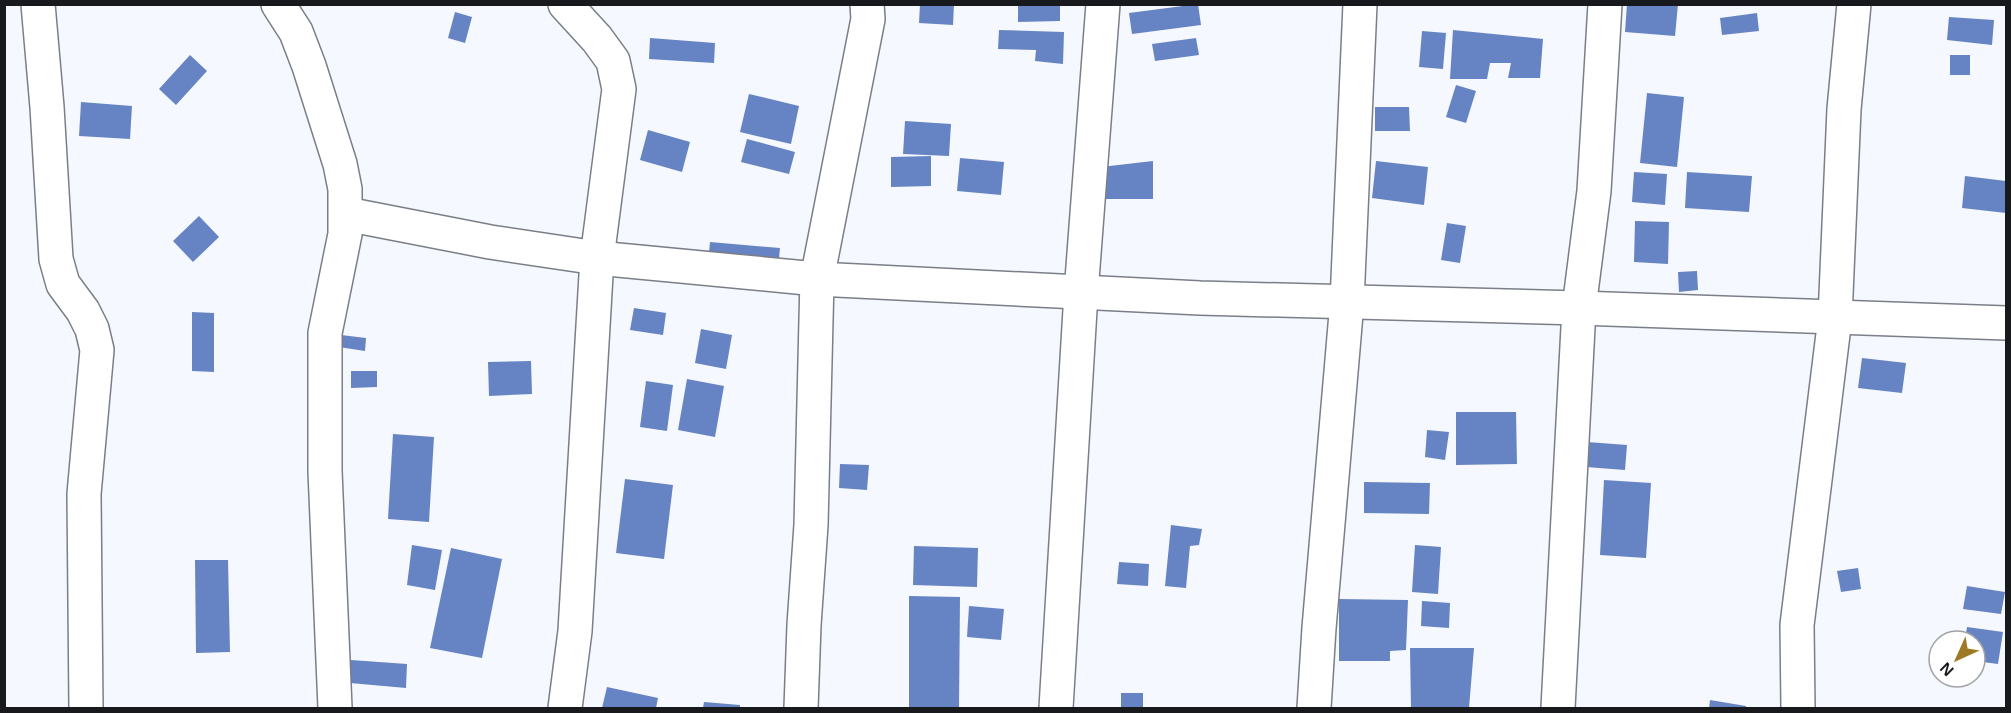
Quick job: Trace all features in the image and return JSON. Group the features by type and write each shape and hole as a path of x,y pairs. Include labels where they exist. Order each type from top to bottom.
{"street":[{"path":"38,4 56,258 63,284 83,311 92,329 97,350 84,494 86,708"},
{"path":"278,4 296,32 309,66 340,164 345,189 346,214 341,259 326,333 324,471 335,708"},
{"path":"565,4 597,39 613,61 619,89 597,258 575,631 565,708"},
{"path":"801,708 811,525 817,279 868,19 867,4"},
{"path":"1056,708 1081,293 1103,4"},
{"path":"1314,708 1347,302 1360,4"},
{"path":"1558,708 1579,308 1594,191 1605,4"},
{"path":"1798,708 1797,625 1835,318 1844,109 1854,4"},
{"path":"346,214 490,242 597,258 817,279 1081,293 2007,323"}],"building":[{"path":"920,4 954,4 953,25 919,23"},
{"path":"1198,4 1201,25 1132,34 1129,13"},
{"path":"1627,4 1678,4 1675,36 1625,32"},
{"path":"1018,5 1060,5 1060,21 1018,22"},
{"path":"455,12 472,17 465,43 448,38"},
{"path":"1757,13 1759,31 1722,35 1720,18"},
{"path":"1949,17 1994,20 1992,45 1947,40"},
{"path":"999,30 1064,32 1063,64 1035,61 1036,50 998,49"},
{"path":"1453,30 1543,39 1540,78 1508,78 1511,63 1490,63 1487,79 1450,79"},
{"path":"1422,31 1446,33 1443,69 1419,67"},
{"path":"650,38 715,43 714,63 649,59"},
{"path":"1196,38 1199,55 1155,61 1152,44"},
{"path":"190,55 207,71 176,105 159,89"},
{"path":"1950,55 1970,55 1970,75 1950,75"},
{"path":"1456,85 1476,91 1466,123 1446,117"},
{"path":"1647,93 1684,97 1677,167 1640,163"},
{"path":"749,94 799,106 791,144 740,132"},
{"path":"81,102 132,106 130,139 79,136"},
{"path":"1375,107 1409,107 1410,131 1375,131"},
{"path":"905,121 951,124 949,156 903,154"},
{"path":"648,130 690,142 682,172 640,160"},
{"path":"747,139 795,152 789,174 741,162"},
{"path":"931,156 931,186 891,187 891,157"},
{"path":"960,158 1004,162 1001,195 957,191"},
{"path":"1153,161 1153,199 1105,199 1101,167"},
{"path":"1376,161 1428,167 1424,205 1372,198"},
{"path":"1634,172 1667,174 1665,205 1632,202"},
{"path":"1687,172 1752,176 1749,212 1685,208"},
{"path":"1965,176 2006,181 2006,213 1962,208"},
{"path":"199,216 219,237 193,262 173,241"},
{"path":"1635,221 1669,222 1668,264 1634,262"},
{"path":"1447,223 1466,226 1460,263 1441,260"},
{"path":"710,242 780,248 778,269 708,263"},
{"path":"1697,271 1698,290 1679,292 1678,272"},
{"path":"634,308 666,313 663,335 630,330"},
{"path":"192,312 214,313 214,372 192,371"},
{"path":"701,329 732,335 726,369 695,363"},
{"path":"341,335 366,338 365,351 339,347"},
{"path":"1862,358 1906,363 1902,393 1858,388"},
{"path":"531,361 532,394 489,396 488,362"},
{"path":"351,371 377,371 377,387 351,388"},
{"path":"687,379 724,386 715,437 678,430"},
{"path":"646,381 673,385 667,431 640,427"},
{"path":"1456,412 1516,412 1517,464 1456,465"},
{"path":"1427,430 1449,432 1445,460 1425,457"},
{"path":"393,434 434,437 429,522 388,519"},
{"path":"1587,442 1627,445 1625,470 1586,467"},
{"path":"840,464 869,465 867,490 839,488"},
{"path":"625,479 673,485 664,559 616,553"},
{"path":"1604,480 1651,483 1646,558 1600,555"},
{"path":"1364,482 1430,483 1429,514 1364,513"},
{"path":"1171,525 1202,529 1199,545 1190,546 1186,588 1165,586"},
{"path":"412,545 442,550 435,590 407,585"},
{"path":"1415,545 1441,547 1438,594 1412,592"},
{"path":"914,546 978,548 977,587 913,585"},
{"path":"451,548 502,559 482,658 430,648"},
{"path":"195,560 228,560 230,652 196,653"},
{"path":"1119,562 1149,564 1148,586 1117,584"},
{"path":"1858,568 1861,589 1841,592 1837,571"},
{"path":"1967,586 2005,592 2001,614 1963,609"},
{"path":"909,596 960,597 959,708 909,708"},
{"path":"1339,599 1408,600 1406,650 1390,651 1390,661 1339,661"},
{"path":"1422,601 1450,603 1449,628 1421,626"},
{"path":"969,606 1004,609 1001,640 967,637"},
{"path":"1987,630 2003,632 1998,664 1987,663"},
{"path":"1410,648 1474,648 1469,708 1411,708"},
{"path":"351,660 407,664 406,688 350,683"},
{"path":"607,687 658,698 656,708 602,708"},
{"path":"1121,693 1143,693 1143,708 1121,708"},
{"path":"1710,700 1746,706 1746,708 1709,708"},
{"path":"704,702 740,705 740,708 703,708"}]}
